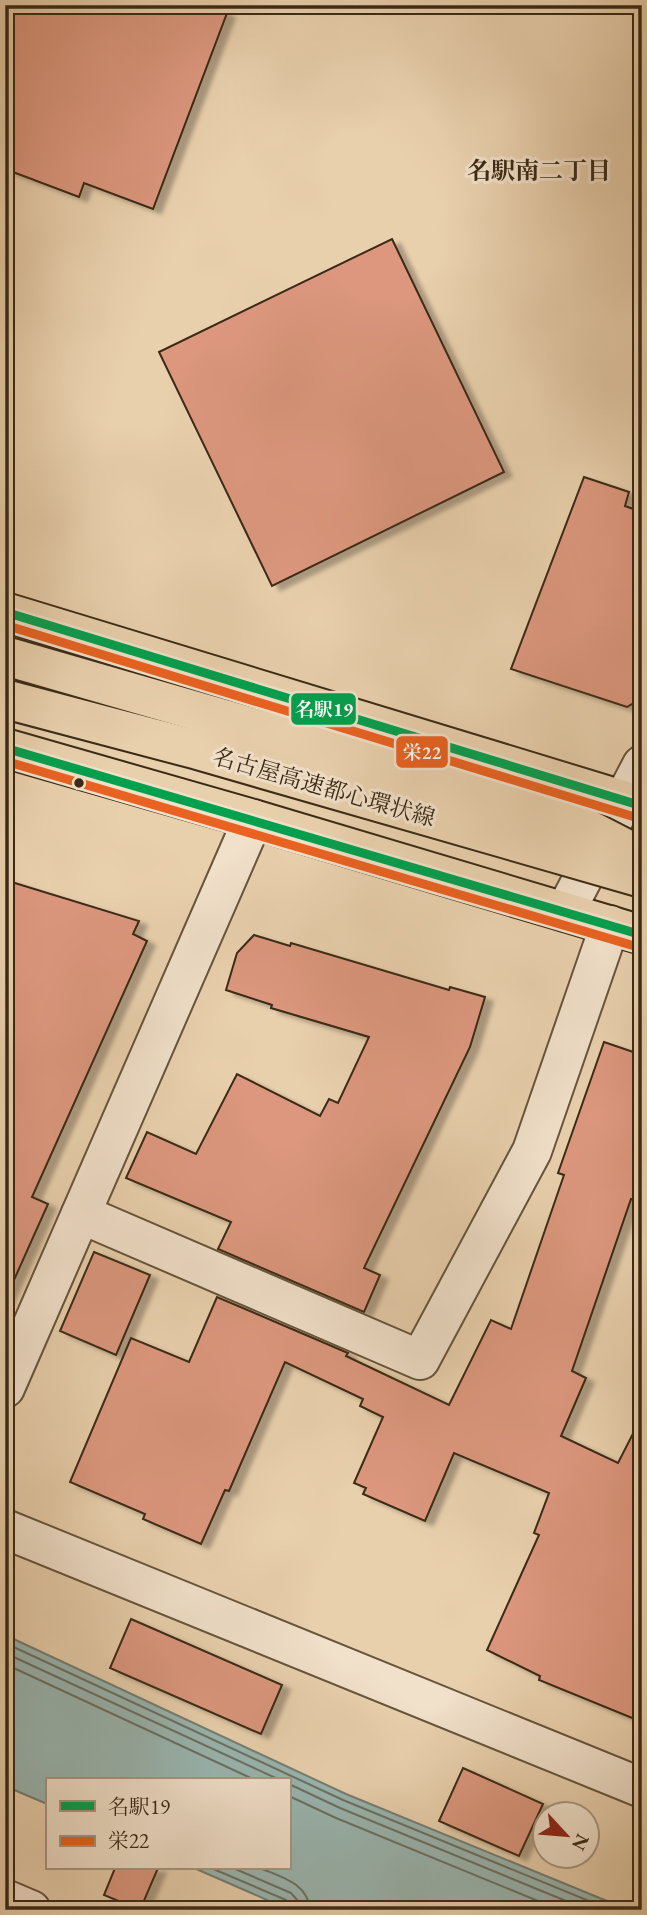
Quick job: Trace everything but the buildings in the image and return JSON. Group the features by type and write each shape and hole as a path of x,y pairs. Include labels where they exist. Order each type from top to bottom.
{"main road":[{"path":"5,612 632,803"},
{"path":"5,656 564,817 642,857"},
{"name":"名古屋高速都心環状線","path":"5,699 194,749 642,878"},
{"path":"5,748 626,930"}],"street":[{"path":"565,912 632,803 642,765"},
{"path":"5,1388 253,819"},
{"path":"81,1214 420,1360 532,1151 626,930"},
{"path":"5,1529 642,1788"},
{"path":"5,1899 30,1910"}],"water":[{"path":"5,1635 346,1794 629,1910 290,1910 199,1870 290,1870 290,1778 46,1778 46,1804 5,1786"}],"transit line":[{"name":"名駅19","path":"5,612 642,806"},
{"name":"栄22","path":"5,625 638,818"},
{"name":"名駅19","path":"5,748 642,935"},
{"name":"栄22","path":"5,761 638,947"}],"district":[{"name":"名駅南二丁目","path":"539,170"}]}
